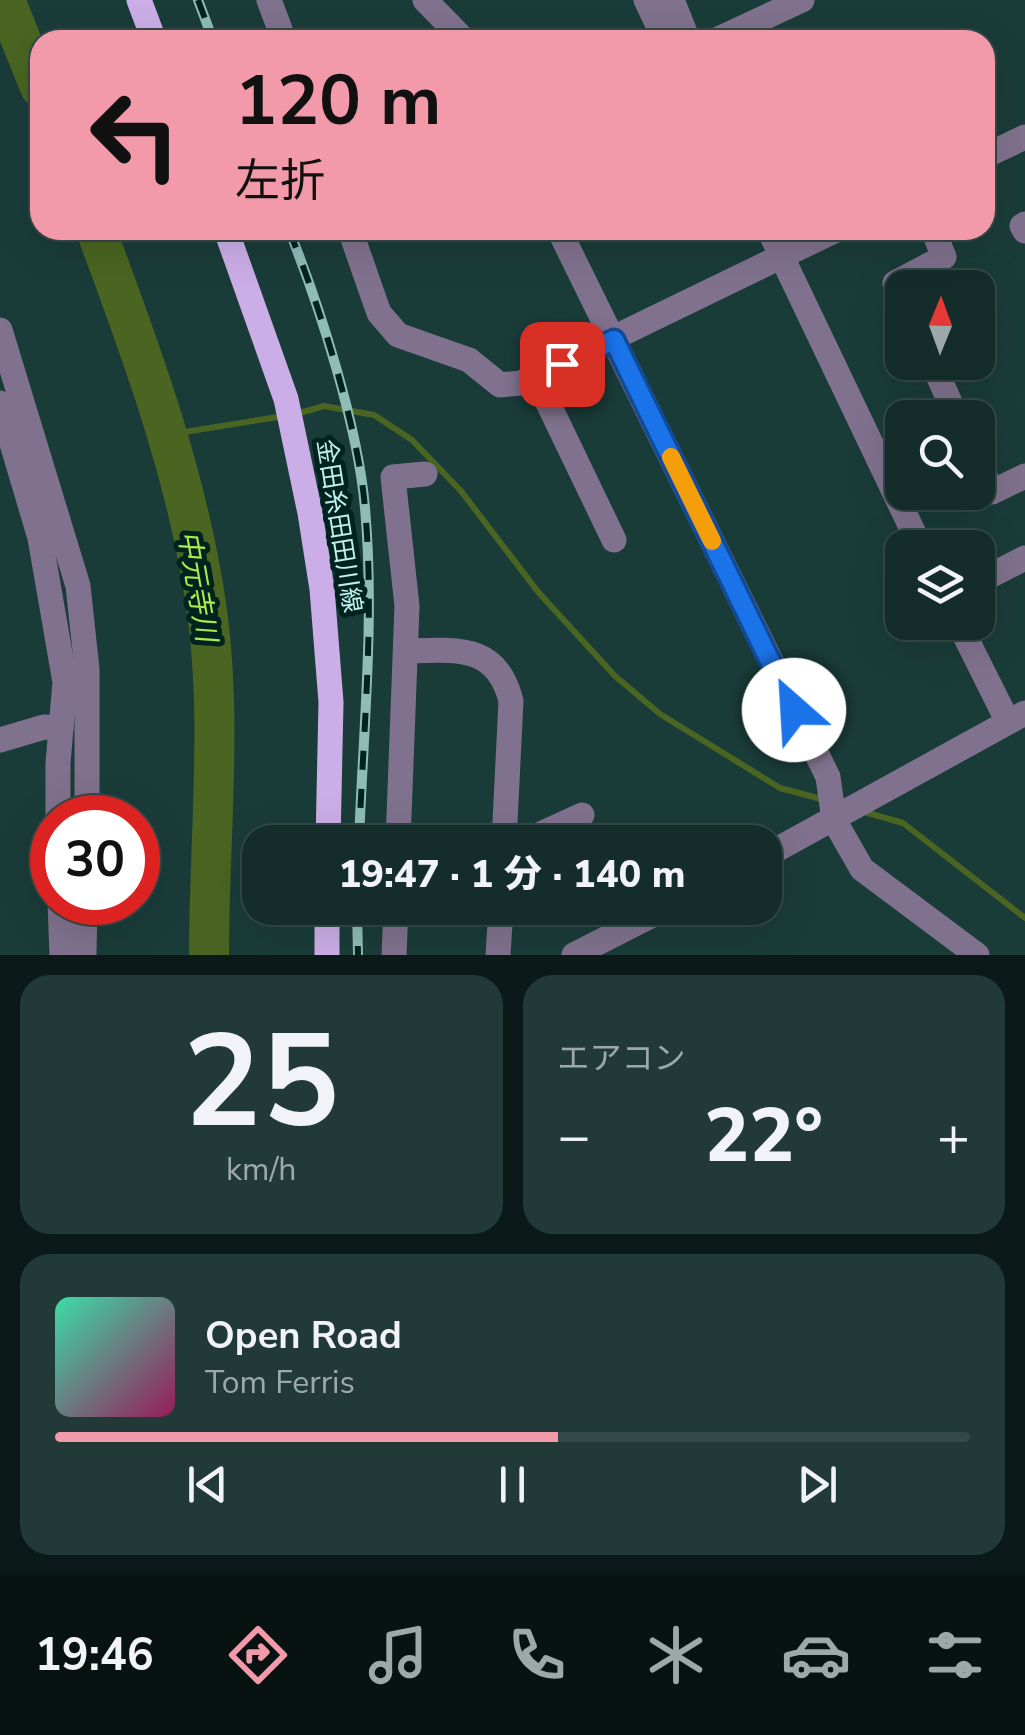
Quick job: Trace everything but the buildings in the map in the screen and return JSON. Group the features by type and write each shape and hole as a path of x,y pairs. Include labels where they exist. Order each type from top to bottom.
{"main road":[{"path":"138,0 150,30"},
{"name":"金田糸田田川線","path":"230,240 286,400 310,513 322,589 331,702 328,825"},
{"path":"326,925 327,955"}],"street":[{"path":"268,0 280,30"},
{"path":"426,0 454,30"},
{"path":"646,0 660,30"},
{"path":"672,0 684,30"},
{"path":"738,30 802,0"},
{"path":"995,147 1025,137"},
{"path":"353,240 379,314 398,334 469,360 500,385 521,383 816,240"},
{"path":"564,240 828,777 834,820 862,869 977,955"},
{"path":"773,240 912,530"},
{"path":"920,270 944,257 937,240"},
{"path":"0,330 78,586 87,668 86,795"},
{"path":"536,376 614,540"},
{"path":"0,402 40,538 65,682 59,795"},
{"path":"399,825 406,606 393,477 425,474"},
{"path":"995,491 1025,476"},
{"path":"995,573 1025,558"},
{"path":"782,847 1017,718 969,640"},
{"path":"406,652 464,650 488,661 506,679 511,701 505,825"},
{"path":"0,740 44,727 61,728"},
{"path":"559,825 582,814"},
{"path":"61,925 62,955"},
{"path":"84,955 85,925"},
{"path":"394,955 395,925"},
{"path":"498,955 500,925"},
{"path":"574,955 633,925"}],"waterway":[{"name":"中元寺川","path":"5,0 30,62"},
{"name":"中元寺川","path":"100,240 175,461 206,604 214,691 209,955"},
{"path":"296,414 324,406 374,415 412,440 461,491 539,593 615,676 660,714 780,788 825,800"},
{"path":"166,435 284,416"},
{"path":"861,811 903,823 1025,918"}],"railway":[{"path":"198,0 209,30"},
{"path":"293,240 336,367 355,441 365,508 369,633 360,825"},
{"path":"357,925 358,955"}],"slow traffic":[{"path":"671,457 712,541"}],"route":[{"path":"562,364 614,340 794,710"}]}
